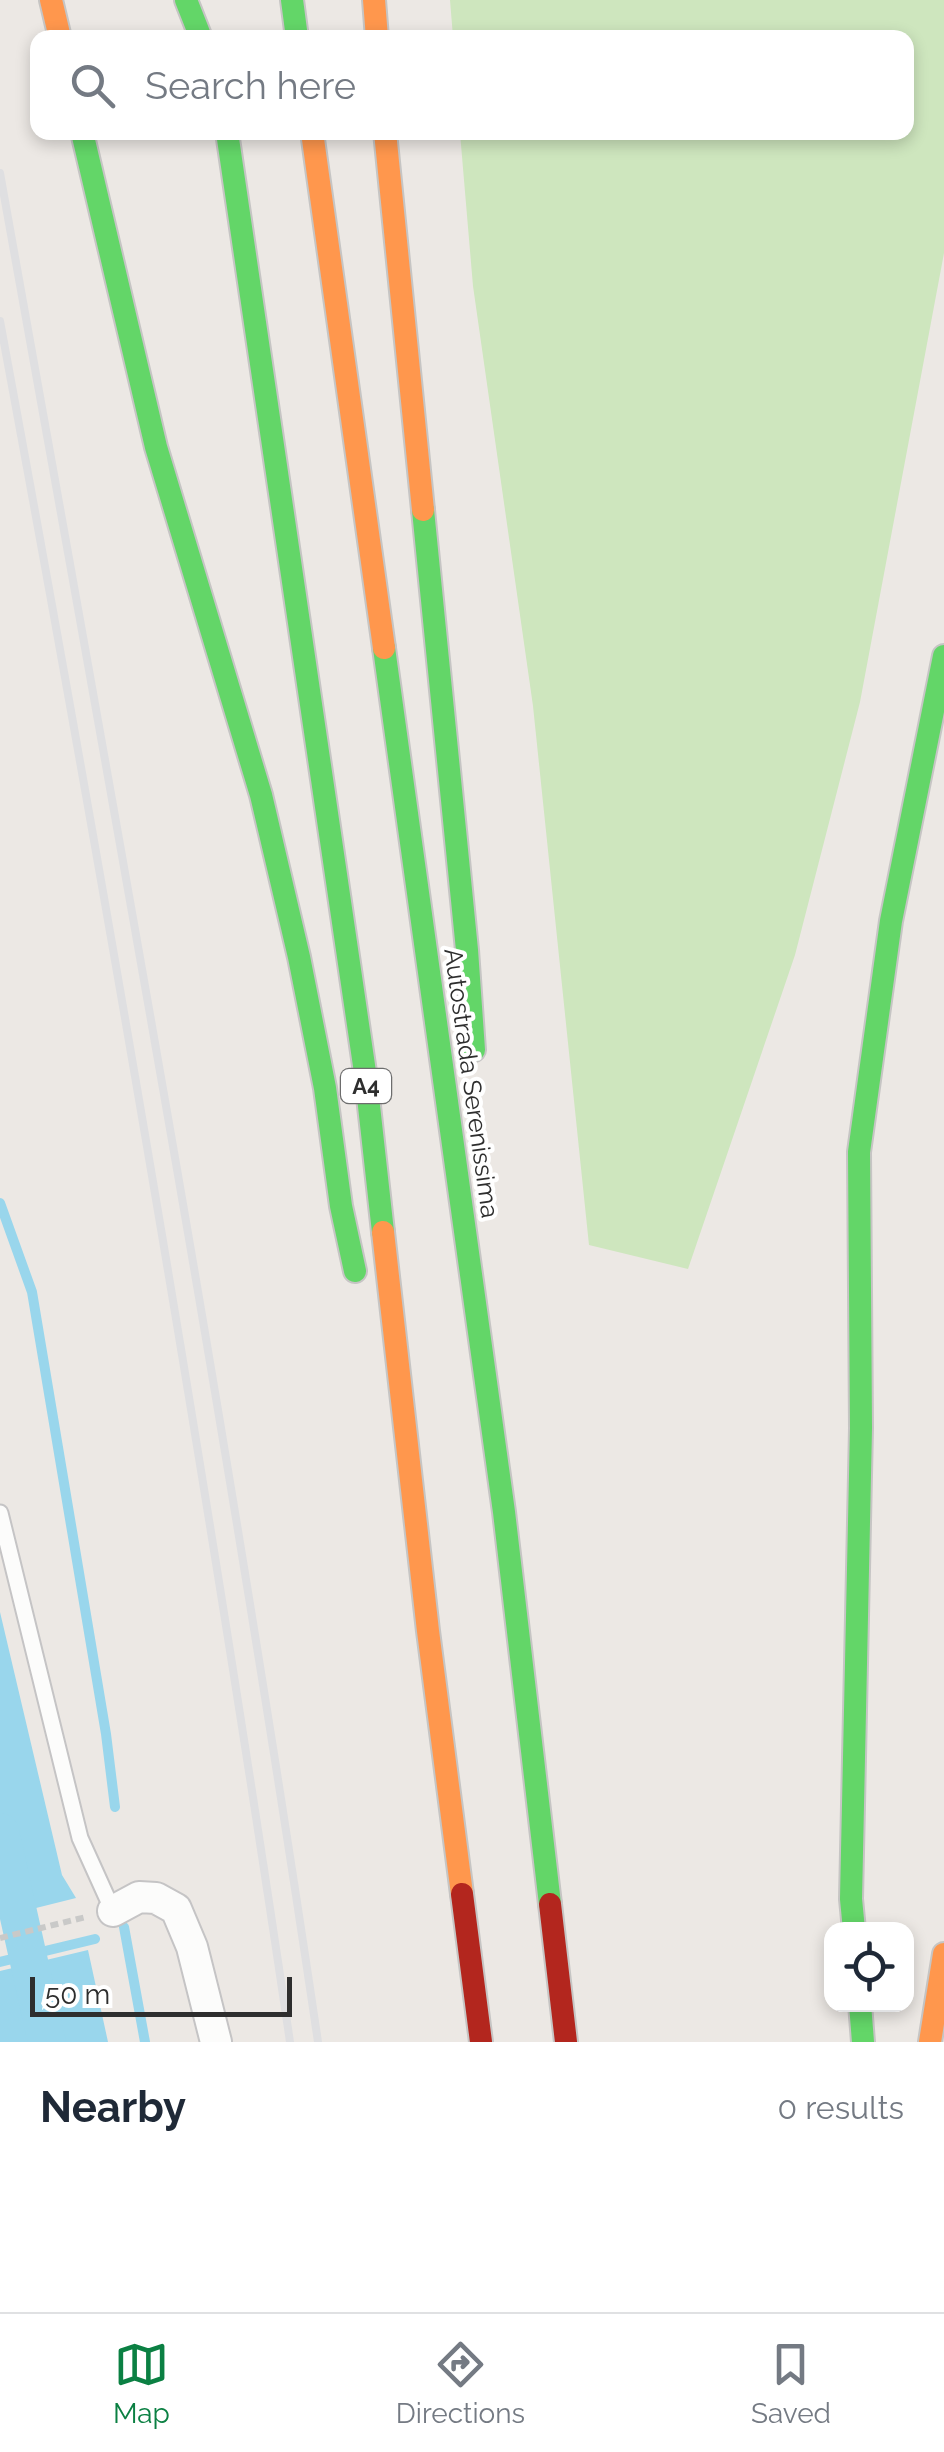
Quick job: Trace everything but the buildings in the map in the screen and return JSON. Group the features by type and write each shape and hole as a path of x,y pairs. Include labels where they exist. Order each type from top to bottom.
{"highway":[{"path":"51,0 58,30"},
{"path":"186,0 198,30"},
{"path":"208,0 212,30"},
{"path":"292,0 296,30"},
{"path":"374,0 376,30"},
{"path":"84,140 156,447 261,794 325,1088 357,1283"},
{"name":"A4","path":"229,140 366,1079 428,1631 481,2042"},
{"name":"Autostrada Serenissima","path":"313,140 504,1512 566,2042"},
{"path":"386,140 467,950 475,1066"},
{"path":"854,1922 861,1428 860,1152 891,922 944,656"},
{"path":"484,1202 504,1512"},
{"path":"377,1380 428,1631"},
{"path":"930,2042 944,1954"},
{"path":"861,2012 863,2042"}],"street":[{"path":"106,1912 140,1898 156,1898 176,1909 192,1947 216,2042"}],"lane":[{"path":"0,1513 80,1838 106,1912"}],"path":[{"path":"0,1938 106,1912"}],"green space":[{"path":"450,0 944,0 944,253 860,702 795,955 688,1269 589,1245 533,706 473,286 461,140 914,140 914,30 452,30"}],"water":[{"path":"0,1612 62,1875 76,1898 0,1917"},
{"path":"88,1950 108,2042 0,2042 0,1971"}],"waterway":[{"path":"0,1203 32,1292 115,1807"},
{"path":"0,1832 47,2042"},
{"path":"124,1927 145,2042"},
{"path":"0,1962 95,1939"}],"railway":[{"path":"0,173 206,1340 318,2042"},
{"path":"0,321 153,1180 290,2042"}],"traffic: fast":[{"path":"186,0 198,30"},
{"path":"292,0 296,30"},
{"path":"84,140 156,447 261,795 325,1088 341,1206 355,1271"},
{"path":"228,140 366,1079 383,1232"},
{"path":"423,510 474,1050"},
{"path":"384,648 504,1512 550,1904"},
{"path":"853,1922 861,1428 859,1152 891,921 944,656"},
{"path":"861,2012 863,2042"}],"traffic: slow":[{"path":"51,0 58,30"},
{"path":"374,0 376,30"},
{"path":"313,140 384,648"},
{"path":"386,140 423,510"},
{"path":"383,1232 462,1894"},
{"path":"930,2042 944,1954"}],"traffic: jam":[{"path":"462,1894 481,2042"},
{"path":"550,1904 566,2042"}]}
